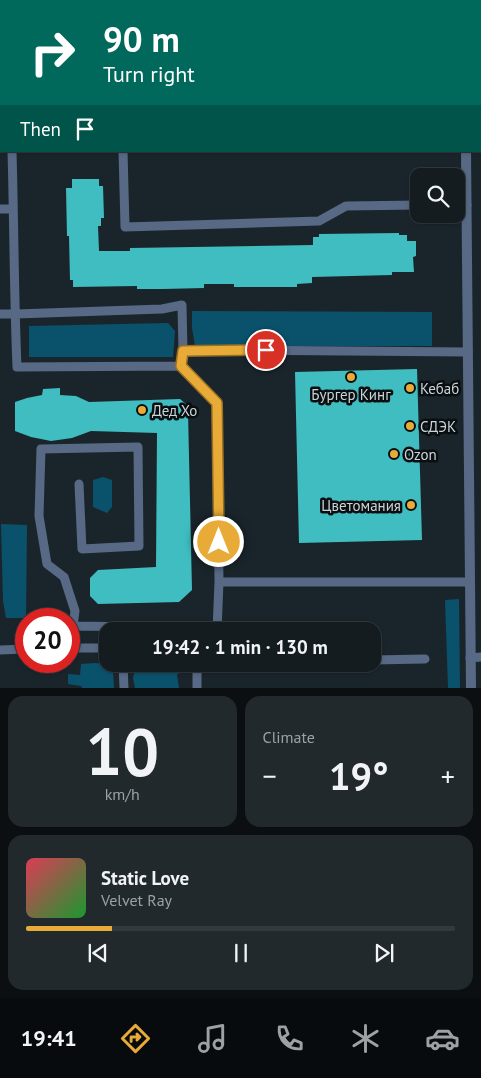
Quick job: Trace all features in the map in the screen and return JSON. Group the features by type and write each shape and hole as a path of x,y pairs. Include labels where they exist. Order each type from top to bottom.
{"street":[{"path":"464,168 466,152"},
{"path":"462,223 468,352 470,582 476,658 471,688"}],"lane":[{"path":"12,152 17,367 181,366 217,403 219,582 217,622"},
{"path":"124,152 125,227 319,220 346,206 410,206"},
{"path":"0,209 13,209"},
{"path":"0,314 162,309 182,305 183,351 181,366"},
{"path":"183,351 468,352"},
{"path":"73,608 64,577 47,564 39,516 41,449 138,448 138,546 82,549 79,484"},
{"path":"219,582 470,582"},
{"path":"80,629 99,629"},
{"path":"80,648 99,648"},
{"path":"0,650 15,649"},
{"path":"381,660 425,659"},
{"path":"123,672 124,688"},
{"path":"197,672 197,688"}],"shaded area":[{"path":"192,311 432,312 432,346 195,346"},
{"path":"168,323 175,331 173,357 29,357 29,326"},
{"path":"103,477 112,480 112,507 107,513 93,507 93,480"},
{"path":"1,524 27,525 26,608 15,608 15,618 6,618 3,601"},
{"path":"459,599 460,688 448,688 445,600"},
{"path":"99,663 99,672 113,672 114,688 82,688 81,686 68,684 68,674 80,675 81,664"},
{"path":"134,672 179,672 177,675 179,688 135,688 133,678"}],"building":[{"path":"72,179 99,179 99,186 103,186 104,218 101,218 101,226 98,226 99,251 130,251 130,248 313,245 313,237 319,237 319,234 399,233 399,235 407,235 407,241 416,241 416,256 413,257 414,272 392,272 392,275 312,277 312,283 297,284 297,287 234,287 234,284 204,284 204,288 163,289 137,289 137,286 73,287 73,280 70,280 66,188 72,188"},
{"path":"417,369 422,540 299,543 295,372"},
{"path":"60,388 60,395 76,396 89,402 180,399 186,404 188,412 192,590 179,602 98,604 90,596 90,578 98,570 156,567 157,433 91,431 72,438 51,441 15,431 15,402 42,395 43,389"}],"place":[{"name":"Бургер Кинг","path":"351,377"},
{"name":"Кебаб","path":"410,388"},
{"name":"Дед Хо","path":"142,410"},
{"name":"СДЭК","path":"410,426"},
{"name":"Ozon","path":"394,454"},
{"name":"Цветомания","path":"411,505"}],"route":[{"path":"219,542 217,403 181,366 183,351 266,350"}]}
